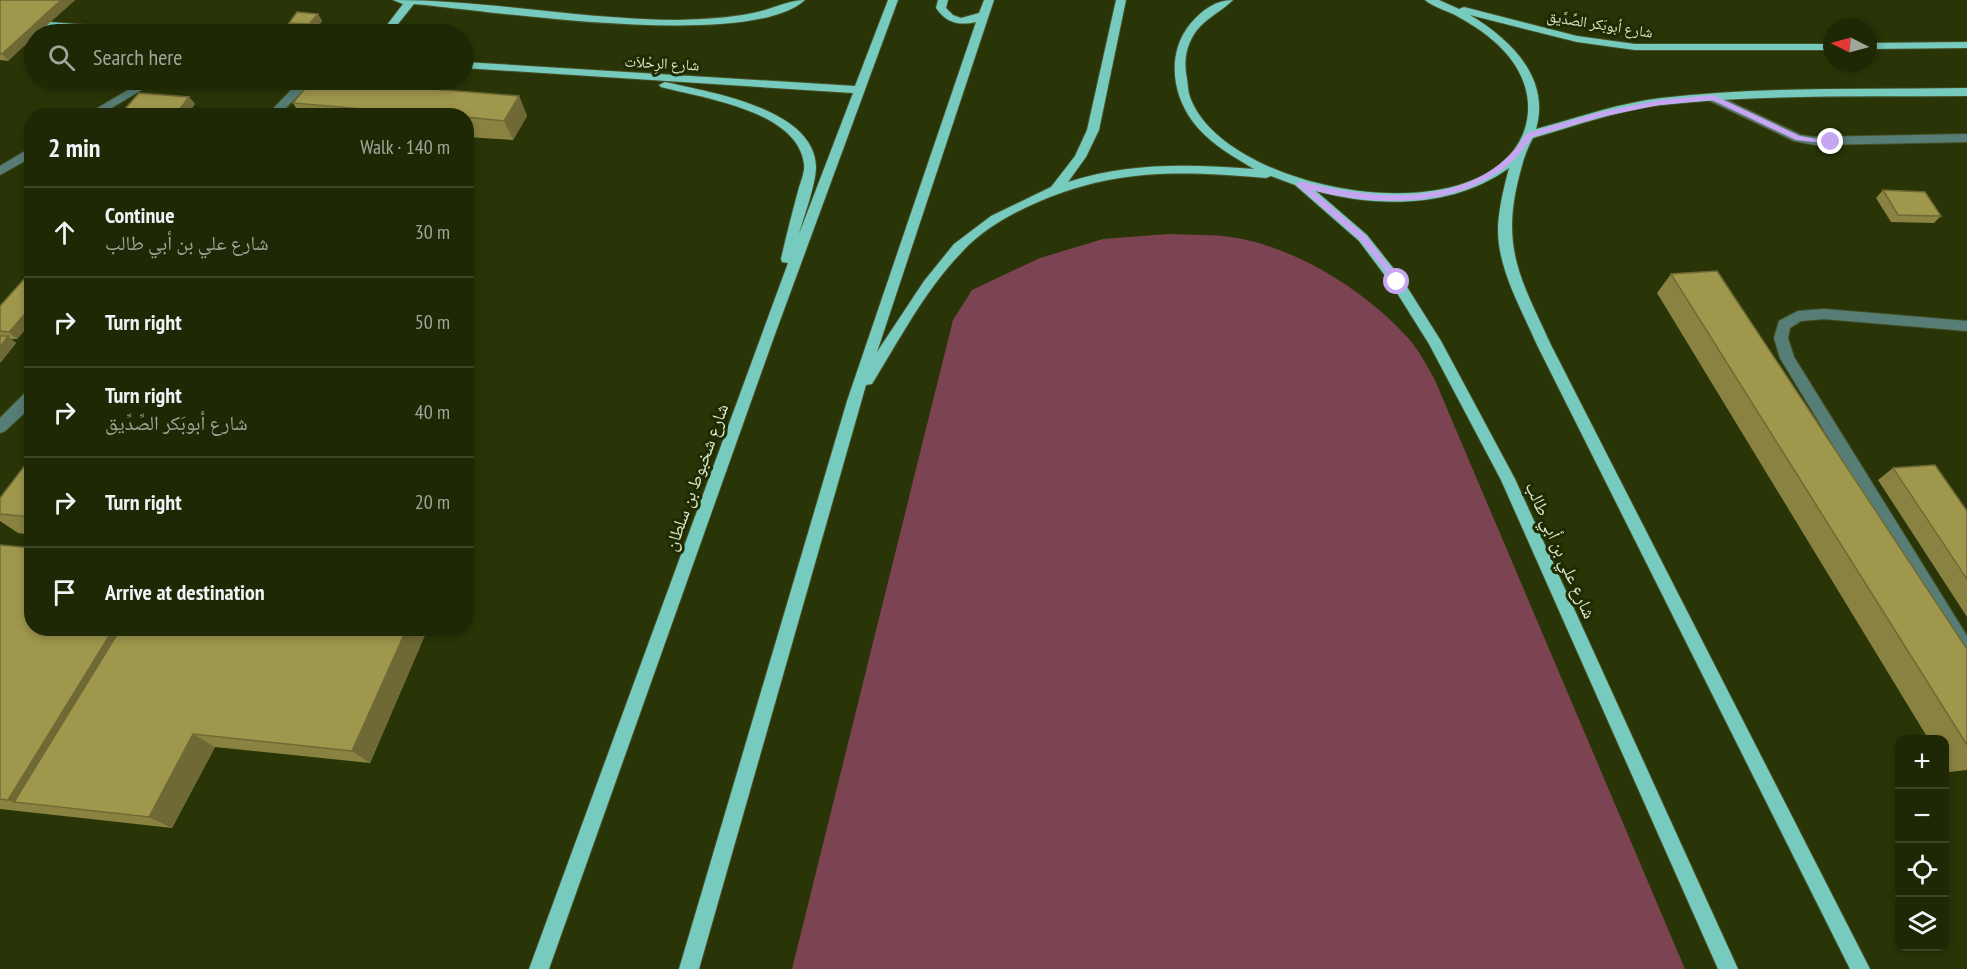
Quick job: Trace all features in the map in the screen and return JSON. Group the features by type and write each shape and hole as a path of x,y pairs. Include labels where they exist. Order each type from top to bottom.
{"main road":[{"path":"398,0 553,16 653,22 706,22 743,18 771,12 800,0"},
{"name":"شارع شخبوط بن سلطان","path":"539,969 767,337 893,0"},
{"path":"943,0 941,8 951,18 970,20 985,14"},
{"path":"689,969 854,401 989,0"},
{"path":"1057,188 1080,157 1093,130 1121,0"},
{"path":"1228,0 1199,20 1186,37 1179,56 1179,77 1185,98 1198,120 1218,141 1244,159 1276,175 1332,192 1365,197 1397,198 1429,195 1483,180 1503,167 1519,152 1530,135 1535,114 1533,93 1524,72 1510,52 1491,34 1467,17 1435,2"},
{"path":"393,24 411,1"},
{"name":"شارع أبوبَكر الصِّدِّيق","path":"1435,2 1577,39 1635,47 1677,49 1823,47"},
{"path":"0,21 32,24"},
{"path":"1877,46 1967,45"},
{"name":"شارع الرِحْلاَت","path":"474,66 858,90"},
{"path":"627,76 733,102 757,111 781,122 806,146 810,166 767,337"},
{"path":"1530,135 1600,115 1659,102 1750,95 1967,92"},
{"path":"1519,152 1507,205 1505,240 1519,289 1544,345 1860,969"},
{"path":"854,401 931,281 953,254 977,231 1006,212 1057,188 1098,176 1142,169 1174,167 1276,175"},
{"name":"شارع علي بن أبي طالب","path":"1300,184 1363,238 1397,282 1434,341 1508,479 1728,969"}],"street":[{"path":"103,108 134,90"},
{"path":"279,108 297,90"},
{"path":"1713,98 1798,138 1815,141 1967,138"},
{"path":"0,171 24,156"},
{"path":"1967,326 1824,314 1798,316 1784,325 1781,338 1787,358 1967,651"},
{"path":"0,427 24,405"}],"shaded area":[{"path":"1168,234 1237,238 1308,262 1373,305 1416,348 1434,378 1685,969 792,969 953,320 972,290 1040,258 1103,239"}],"building":[{"path":"0,0 61,0 35,24 24,24 24,34 0,54"},
{"path":"297,12 318,14 309,24 289,23"},
{"path":"304,90 444,90 519,96 504,121 474,118 474,108 350,108 293,103"},
{"path":"139,93 189,97 181,108 126,108"},
{"path":"1883,190 1925,192 1941,216 1898,215"},
{"path":"1717,271 1967,649 1967,745 1671,274"},
{"path":"24,279 24,315 9,332 0,331 0,306"},
{"path":"0,336 8,336 0,347"},
{"path":"1935,465 1967,511 1967,579 1893,468"},
{"path":"24,466 24,516 0,514 0,498"},
{"path":"0,545 24,547 24,636 109,636 8,800 0,799"},
{"path":"116,636 403,636 352,751 193,734 149,817 14,802"}],"route":[{"path":"1397,282 1363,238 1300,184 1365,197 1397,198 1457,189 1483,180 1503,167 1519,152 1530,135 1600,115 1659,102 1713,98 1798,138 1831,142"}]}
